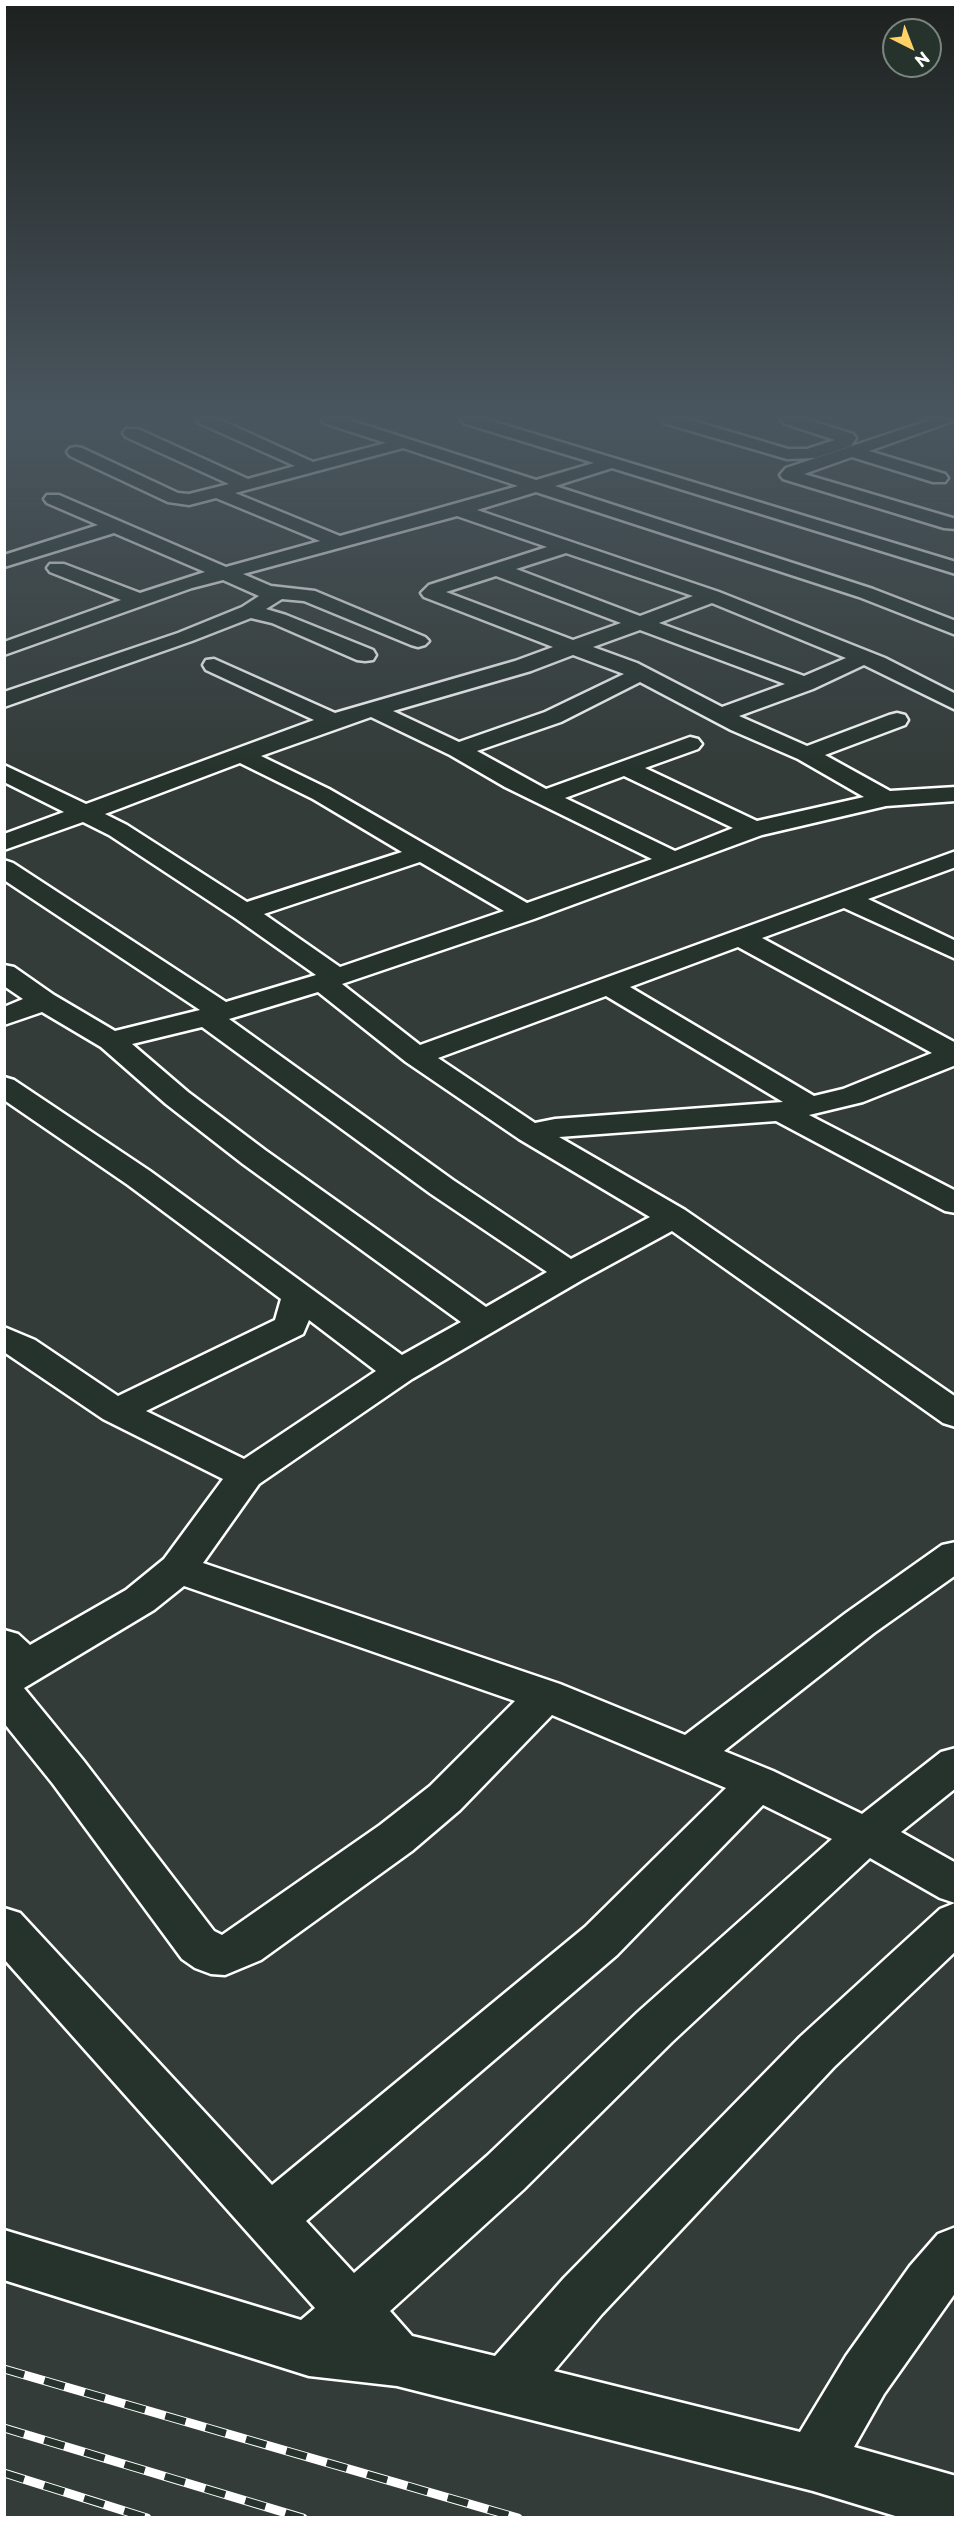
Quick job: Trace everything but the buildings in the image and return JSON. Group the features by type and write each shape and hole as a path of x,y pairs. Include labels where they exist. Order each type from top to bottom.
{"street":[{"path":"4,561 82,537"},
{"path":"140,537 276,594 308,595 418,641"},
{"path":"326,537 341,543"},
{"path":"4,649 138,600 223,573 363,537"},
{"path":"535,537 712,596 863,658 956,703"},
{"path":"693,537 866,593 956,629"},
{"path":"853,537 956,568"},
{"path":"565,547 436,589 431,593 640,674 806,754 886,799"},
{"path":"57,568 138,600"},
{"path":"499,570 805,684"},
{"path":"4,700 185,637 249,610 276,594"},
{"path":"4,843 333,721 523,666 712,596"},
{"path":"249,610 279,619 365,655"},
{"path":"4,631 26,642"},
{"path":"721,715 805,684 863,658"},
{"path":"214,665 333,721"},
{"path":"458,750 553,717 640,674"},
{"path":"372,709 674,860"},
{"path":"806,754 897,720"},
{"path":"545,797 628,769 690,744"},
{"path":"241,755 321,794 525,914"},
{"path":"628,769 754,829"},
{"path":"4,772 87,813 244,912 329,980 416,1056 530,1133 674,1217 956,1415"},
{"path":"111,1041 215,1015 329,980 525,914 754,829 886,799 956,794"},
{"path":"244,912 421,854"},
{"path":"416,1056 956,858"},
{"path":"4,868 215,1015 432,1181 570,1273"},
{"path":"844,898 956,951"},
{"path":"740,936 955,1055"},
{"path":"4,973 44,1001 111,1041 177,1098 254,1157 485,1323"},
{"path":"609,986 795,1108 956,1204"},
{"path":"4,1017 44,1001"},
{"path":"530,1133 555,1128 795,1108 852,1096 955,1055"},
{"path":"4,1086 139,1178 400,1371"},
{"path":"545,1695 445,1798 404,1832 245,1946 225,1956 211,1954 198,1945 68,1772 10,1671 140,1600 178,1569 246,1475 400,1371 570,1273 674,1217"},
{"path":"116,1411 291,1326 298,1297"},
{"path":"4,1338 23,1348 116,1411 246,1475"},
{"path":"689,1755 860,1623 956,1555"},
{"path":"178,1569 545,1695 758,1783 866,1835 956,1885"},
{"path":"309,2349 505,2173 655,2027 866,1835 956,1764"},
{"path":"270,2219 601,1941 758,1783"},
{"path":"505,2386 583,2296 769,2101 817,2052 956,1922"},
{"path":"4,1927 397,2359"},
{"path":"813,2463 865,2375 929,2284 956,2252"},
{"path":"4,2255 309,2349 397,2359 813,2463 956,2505"}],"railway":[{"path":"4,2369 518,2518"},
{"path":"4,2428 303,2518"},
{"path":"4,2473 147,2518"}]}
